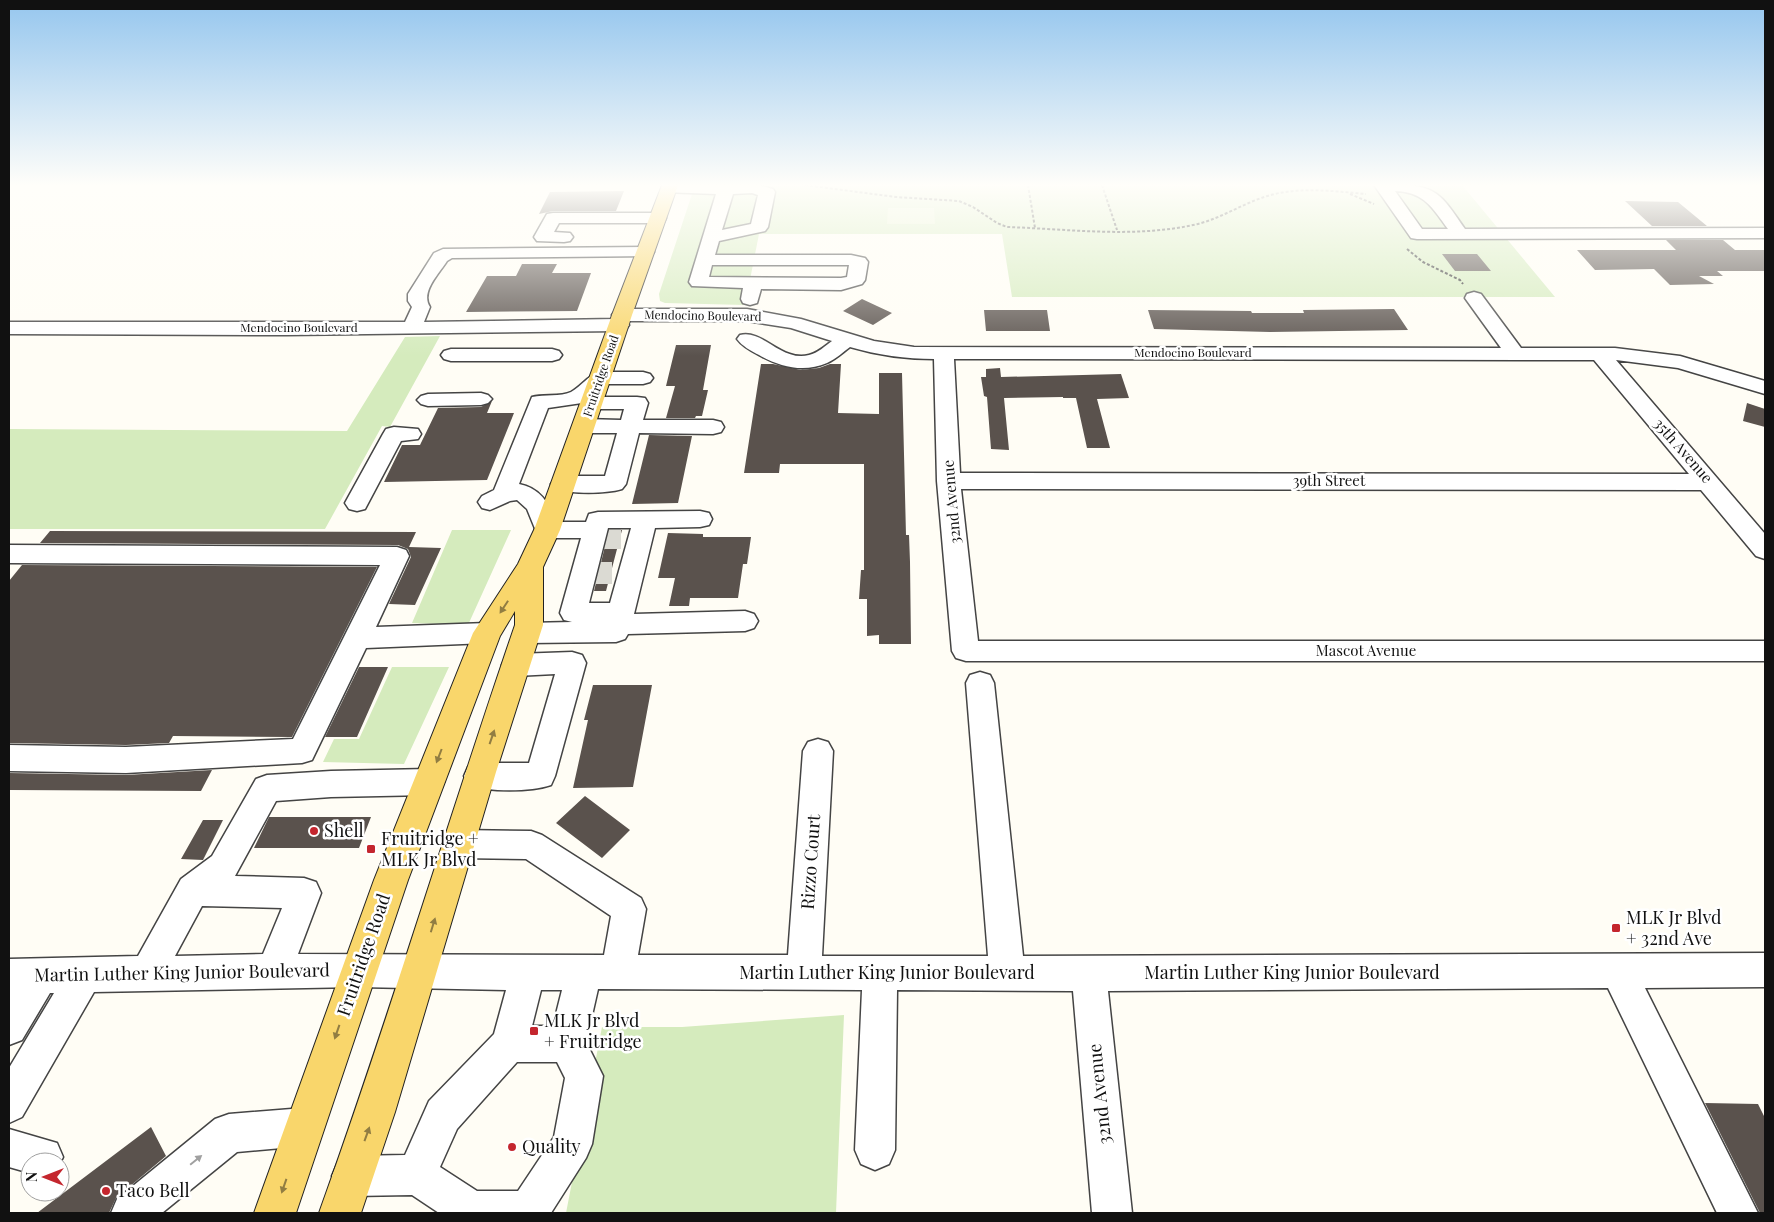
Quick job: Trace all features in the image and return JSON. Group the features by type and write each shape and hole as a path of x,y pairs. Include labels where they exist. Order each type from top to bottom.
{"main road":[{"name":"Fruitridge Road","path":"275,1213 358,970 429,782 487,633 530,567 547,530 649,242"},
{"name":"Fruitridge Road","path":"340,1213 375,1112 479,776 530,625 530,567"}],"street":[{"path":"704,260 851,260 859,262 856,280 841,284 698,282 709,242"},
{"path":"412,327 422,307 417,300 417,294 440,257 449,253 645,252"},
{"path":"753,283 751,325 772,355 782,360 810,361 820,358 847,340"},
{"path":"1474,298 1515,353"},
{"path":"711,336 716,316"},
{"name":"Mendocino Boulevard","path":"9,328 412,327 716,316 751,325 794,323 847,340 888,350 914,353 1600,354 1636,356 1680,362 1765,388"},
{"name":"32nd Avenue","path":"944,353 949,481 966,651"},
{"name":"35th Avenue","path":"1600,354 1710,482 1765,550"},
{"path":"451,355 552,355"},
{"path":"497,498 540,402 577,398 588,392 600,378 643,378"},
{"path":"428,400 481,399"},
{"path":"592,403 637,403 630,427"},
{"path":"584,426 713,427"},
{"path":"357,503 394,434 410,434"},
{"name":"39th Street","path":"949,481 1710,482"},
{"path":"527,633 616,632 619,619 611,551"},
{"path":"611,551 573,613 619,619 669,622 744,621"},
{"path":"9,554 397,556 302,751 126,760 9,758"},
{"path":"358,638 487,633"},
{"name":"Mascot Avenue","path":"966,651 1765,652"},
{"path":"479,776 540,776 572,664 516,665"},
{"path":"980,683 1007,974"},
{"name":"Rizzo Court","path":"804,973 818,751"},
{"path":"147,974 193,890 223,866 267,788 331,784 429,782"},
{"path":"458,844 531,845 629,908 568,1044"},
{"path":"193,890 304,893 274,972"},
{"name":"Martin Luther King Junior Boulevard","path":"24,976 358,970 419,972 1089,974 1765,970"},
{"path":"1618,971 1738,1213"},
{"path":"417,1174 443,1115 509,1044 528,972"},
{"path":"875,1150 880,974"},
{"name":"32nd Avenue","path":"1089,974 1112,1213"},
{"path":"9,1104 84,975"},
{"path":"9,1027 24,976"},
{"path":"509,1044 568,1044"},
{"path":"352,1176 417,1174 472,1211 528,1212 572,1144 584,1076 568,1044"},
{"path":"131,1213 229,1133 304,1127"}],"lane":[{"path":"563,484 614,484 630,427"},
{"path":"497,498 524,493 532,496 541,511 547,530 611,551 700,519"}],"green space":[{"path":"676,242 757,242 745,305 665,303 660,301 659,294"},
{"path":"1003,242 1509,242 1555,297 1012,297"},
{"path":"440,336 390,427 382,426 325,529 9,529 9,429 347,431 405,337"},
{"path":"452,530 511,530 468,625 412,623"},
{"path":"392,667 449,667 404,764 323,762 334,739 359,739"},
{"path":"844,1015 836,1213 566,1213 602,1027 682,1027"}],"building":[{"path":"1668,242 1725,242 1735,250 1765,250 1765,271 1717,271 1723,276 1699,276 1714,284 1670,285 1654,269 1595,270 1577,250 1676,250"},
{"path":"1442,254 1477,254 1491,271 1455,271"},
{"path":"522,264 557,264 552,273 591,273 577,311 466,312 487,276 516,276"},
{"path":"862,299 892,313 873,325 843,311"},
{"path":"1394,309 1408,330 1270,332 1154,329 1148,310 1304,313 1303,310"},
{"path":"984,310 1047,310 1050,331 986,331"},
{"path":"676,345 711,345 703,390 708,390 702,416 696,416 695,418 666,418 675,386 666,386"},
{"path":"761,364 773,364 801,370 819,368 830,364 841,364 838,413 879,414 879,373 902,373 906,535 909,535 910,562 911,644 879,644 879,635 867,636 867,599 859,599 861,570 864,570 864,464 780,464 779,473 744,473"},
{"path":"1000,368 1001,377 1121,374 1129,398 1097,399 1110,448 1087,448 1076,398 1063,397 1004,398 1009,450 991,449 987,397 984,396 981,377 986,377 986,369"},
{"path":"492,401 487,413 514,413 487,480 384,482 402,445 420,445 438,408 481,407"},
{"path":"1747,403 1765,409 1765,427 1743,421"},
{"path":"649,435 692,436 678,503 632,504"},
{"path":"609,530 622,530 606,591 594,591"},
{"path":"50,531 416,532 409,547 441,548 415,605 389,604 411,557 408,549 398,545 40,543"},
{"path":"668,533 703,534 703,537 751,537 747,564 743,564 738,598 690,598 689,606 669,606 675,578 658,578"},
{"path":"22,565 377,567 292,737 173,736 169,743 126,745 9,743 9,581"},
{"path":"359,667 388,667 357,737 325,737"},
{"path":"593,685 652,685 633,787 573,788 588,720 584,720"},
{"path":"212,770 201,791 9,790 9,773 126,775"},
{"path":"585,796 630,830 602,858 556,823"},
{"path":"269,817 371,817 359,848 254,848"},
{"path":"203,820 223,820 203,860 181,859"},
{"path":"1705,1103 1758,1104 1765,1118 1765,1213 1760,1213"},
{"name":"Taco Bell","path":"151,1127 166,1156 116,1198 109,1213 37,1213 52,1202 70,1202 70,1188"}],"tunnel":[{"path":"602,538 621,538"},
{"path":"591,573 612,573"}],"place":[{"name":"Shell","path":"314,831"},
{"name":"Fruitridge + MLK Jr Blvd","path":"371,849"},
{"name":"MLK Jr Blvd + 32nd Ave","path":"1616,928"},
{"name":"MLK Jr Blvd + Fruitridge","path":"534,1031"},
{"name":"Quality","path":"512,1147"},
{"name":"Taco Bell","path":"106,1191"}]}
